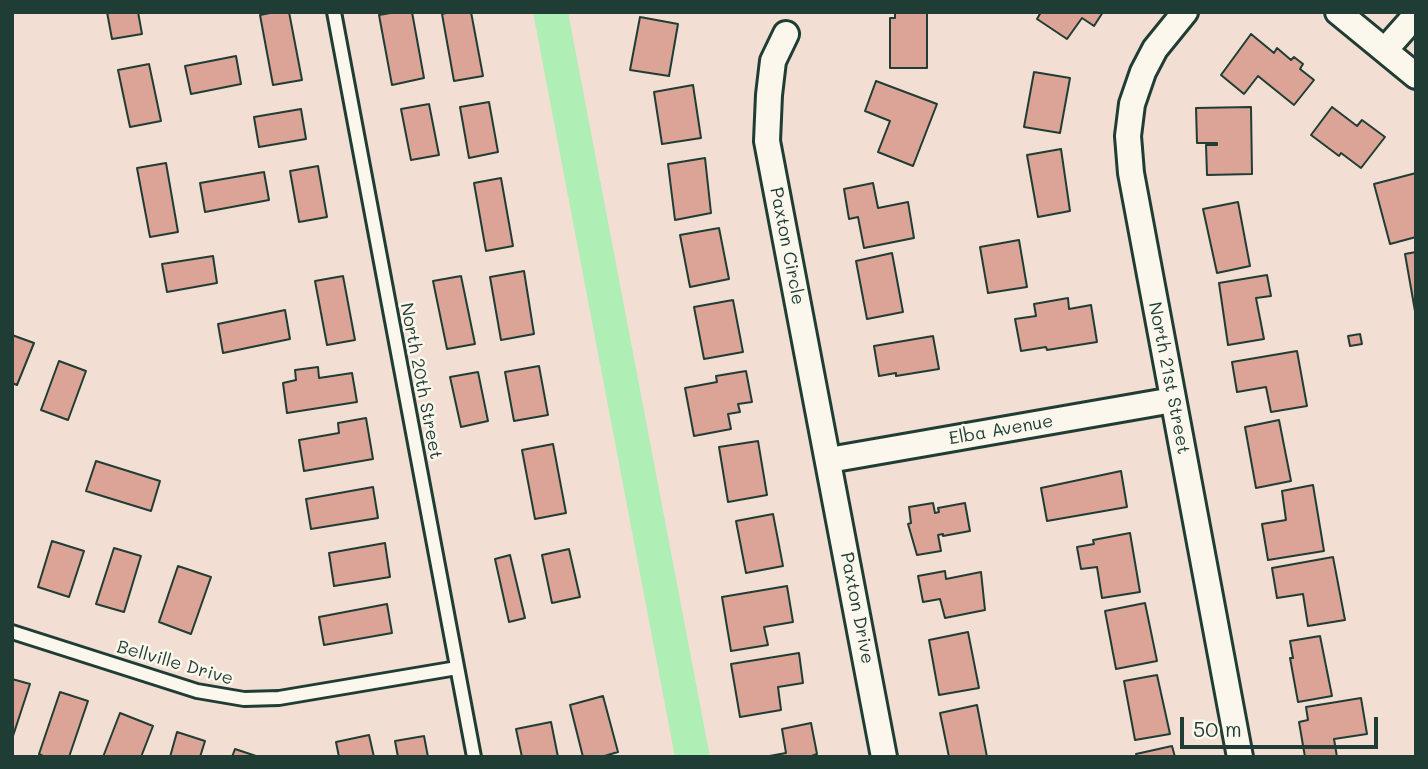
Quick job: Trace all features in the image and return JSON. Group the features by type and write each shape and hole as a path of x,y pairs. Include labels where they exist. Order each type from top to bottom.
{"street":[{"name":"North 21st Street","path":"1185,12 1155,49 1143,72 1132,104 1128,136 1131,173 1240,757"},
{"path":"1338,12 1416,76"},
{"path":"1385,50 1416,15"},
{"name":"Paxton Circle","path":"786,34 773,61 767,141 829,460"},
{"name":"Elba Avenue","path":"829,460 1173,400"},
{"name":"Paxton Drive","path":"829,460 884,757"}],"lane":[{"name":"North 20th Street","path":"334,12 474,757"},
{"name":"Bellville Drive","path":"12,632 197,691 244,699 292,696 457,668"}],"green space":[{"path":"533,12 568,12 710,757 675,757"}],"building":[{"path":"107,12 138,12 142,34 112,39"},
{"path":"289,12 302,80 273,85 260,15"},
{"path":"412,12 424,78 392,85 379,15"},
{"path":"471,12 483,76 454,81 442,14"},
{"path":"895,12 927,12 927,68 890,68 890,18 895,18"},
{"path":"1041,12 1103,12 1094,26 1082,18 1067,39 1037,19"},
{"path":"640,17 678,24 669,76 630,70"},
{"path":"1251,34 1274,53 1277,48 1291,60 1294,57 1303,64 1300,69 1314,80 1294,105 1258,76 1244,94 1221,75"},
{"path":"236,56 241,84 191,94 185,66"},
{"path":"149,64 161,121 130,127 118,70"},
{"path":"1034,72 1070,78 1060,133 1024,127"},
{"path":"876,81 937,104 913,166 878,152 890,121 865,111"},
{"path":"693,85 701,138 662,144 654,92"},
{"path":"489,102 498,152 469,158 460,107"},
{"path":"429,104 439,155 411,160 401,109"},
{"path":"1251,107 1252,174 1207,175 1206,145 1217,143 1197,143 1196,108"},
{"path":"1332,107 1357,126 1362,120 1385,137 1361,168 1341,153 1339,156 1311,135"},
{"path":"301,109 306,139 259,147 254,117"},
{"path":"1061,149 1070,211 1038,217 1027,155"},
{"path":"705,158 711,213 675,220 668,164"},
{"path":"166,163 178,232 150,237 137,168"},
{"path":"318,166 327,217 299,222 290,171"},
{"path":"264,172 269,200 205,212 200,183"},
{"path":"1416,173 1416,237 1390,244 1374,184"},
{"path":"501,178 513,246 486,251 474,183"},
{"path":"873,183 878,208 908,202 914,238 864,248 858,217 849,219 844,189"},
{"path":"1238,202 1250,266 1217,273 1203,209"},
{"path":"719,228 729,279 690,287 680,235"},
{"path":"1019,240 1027,287 988,293 980,247"},
{"path":"1416,252 1416,311 1415,311 1405,254"},
{"path":"892,253 903,312 867,319 856,261"},
{"path":"213,256 217,283 167,292 162,264"},
{"path":"524,271 534,334 501,340 490,277"},
{"path":"1267,275 1271,296 1256,298 1264,339 1228,345 1219,283"},
{"path":"343,276 355,340 327,345 315,281"},
{"path":"461,276 475,344 447,349 433,281"},
{"path":"1068,298 1069,309 1091,305 1097,342 1021,351 1015,319 1036,316 1034,304"},
{"path":"733,300 743,352 704,359 694,307"},
{"path":"285,310 290,339 223,353 218,324"},
{"path":"1360,334 1362,344 1350,346 1348,336"},
{"path":"12,335 34,343 17,385 12,383"},
{"path":"933,336 939,369 879,376 874,346"},
{"path":"1297,351 1307,406 1271,412 1266,387 1237,392 1232,362"},
{"path":"59,361 86,371 68,420 41,410"},
{"path":"539,366 548,415 514,421 505,372"},
{"path":"318,367 319,378 352,373 357,402 287,413 283,383 296,380 295,370"},
{"path":"746,371 752,402 738,404 740,412 728,414 731,429 694,436 685,388 717,382 716,376"},
{"path":"478,372 488,421 461,427 450,377"},
{"path":"366,418 373,459 304,471 299,440 339,433 338,423"},
{"path":"1279,420 1291,481 1256,488 1245,427"},
{"path":"758,441 767,495 728,502 719,447"},
{"path":"553,444 566,513 535,519 522,450"},
{"path":"96,461 160,481 151,511 86,491"},
{"path":"1121,471 1127,507 1047,521 1041,488"},
{"path":"1313,485 1324,551 1268,560 1262,524 1286,520 1282,491"},
{"path":"373,487 378,518 311,529 306,499"},
{"path":"933,503 935,513 939,512 938,508 965,503 970,531 938,535 941,551 917,555 908,524 911,523 909,507"},
{"path":"773,514 783,566 746,573 736,521"},
{"path":"1130,533 1140,592 1102,598 1097,567 1081,569 1077,547 1094,544 1093,540"},
{"path":"52,541 84,551 69,597 38,587"},
{"path":"385,543 390,577 334,586 329,553"},
{"path":"114,548 141,556 124,612 96,604"},
{"path":"569,549 580,597 552,603 542,555"},
{"path":"510,555 525,618 509,622 495,559"},
{"path":"1333,557 1345,620 1308,626 1303,594 1277,598 1272,568"},
{"path":"178,566 211,577 191,634 159,622"},
{"path":"945,571 946,579 981,572 985,610 945,618 940,599 923,602 918,576"},
{"path":"787,586 793,622 764,627 768,645 731,651 722,597"},
{"path":"1145,603 1157,661 1116,669 1105,611"},
{"path":"387,604 392,633 324,645 319,617"},
{"path":"968,632 979,688 939,695 929,640"},
{"path":"1320,636 1332,696 1298,702 1290,658 1293,658 1290,641"},
{"path":"799,653 803,683 778,687 781,710 740,717 731,664"},
{"path":"1157,675 1170,734 1135,740 1124,681"},
{"path":"12,679 30,684 12,739"},
{"path":"60,692 88,701 69,757 45,757 39,754"},
{"path":"603,696 618,752 601,757 583,757 570,705"},
{"path":"1361,698 1367,734 1334,739 1337,757 1305,757 1299,722 1308,720 1306,707"},
{"path":"977,705 987,757 949,757 940,713"},
{"path":"120,713 153,726 141,757 103,757"},
{"path":"551,722 558,757 522,757 516,729"},
{"path":"811,723 817,754 809,757 764,757 786,753 782,729"},
{"path":"177,732 205,741 200,757 170,757"},
{"path":"369,735 374,757 339,757 336,742"},
{"path":"424,736 428,757 398,757 395,741"},
{"path":"1172,746 1175,757 1137,757 1136,754"},
{"path":"235,749 259,757 232,757"}]}
